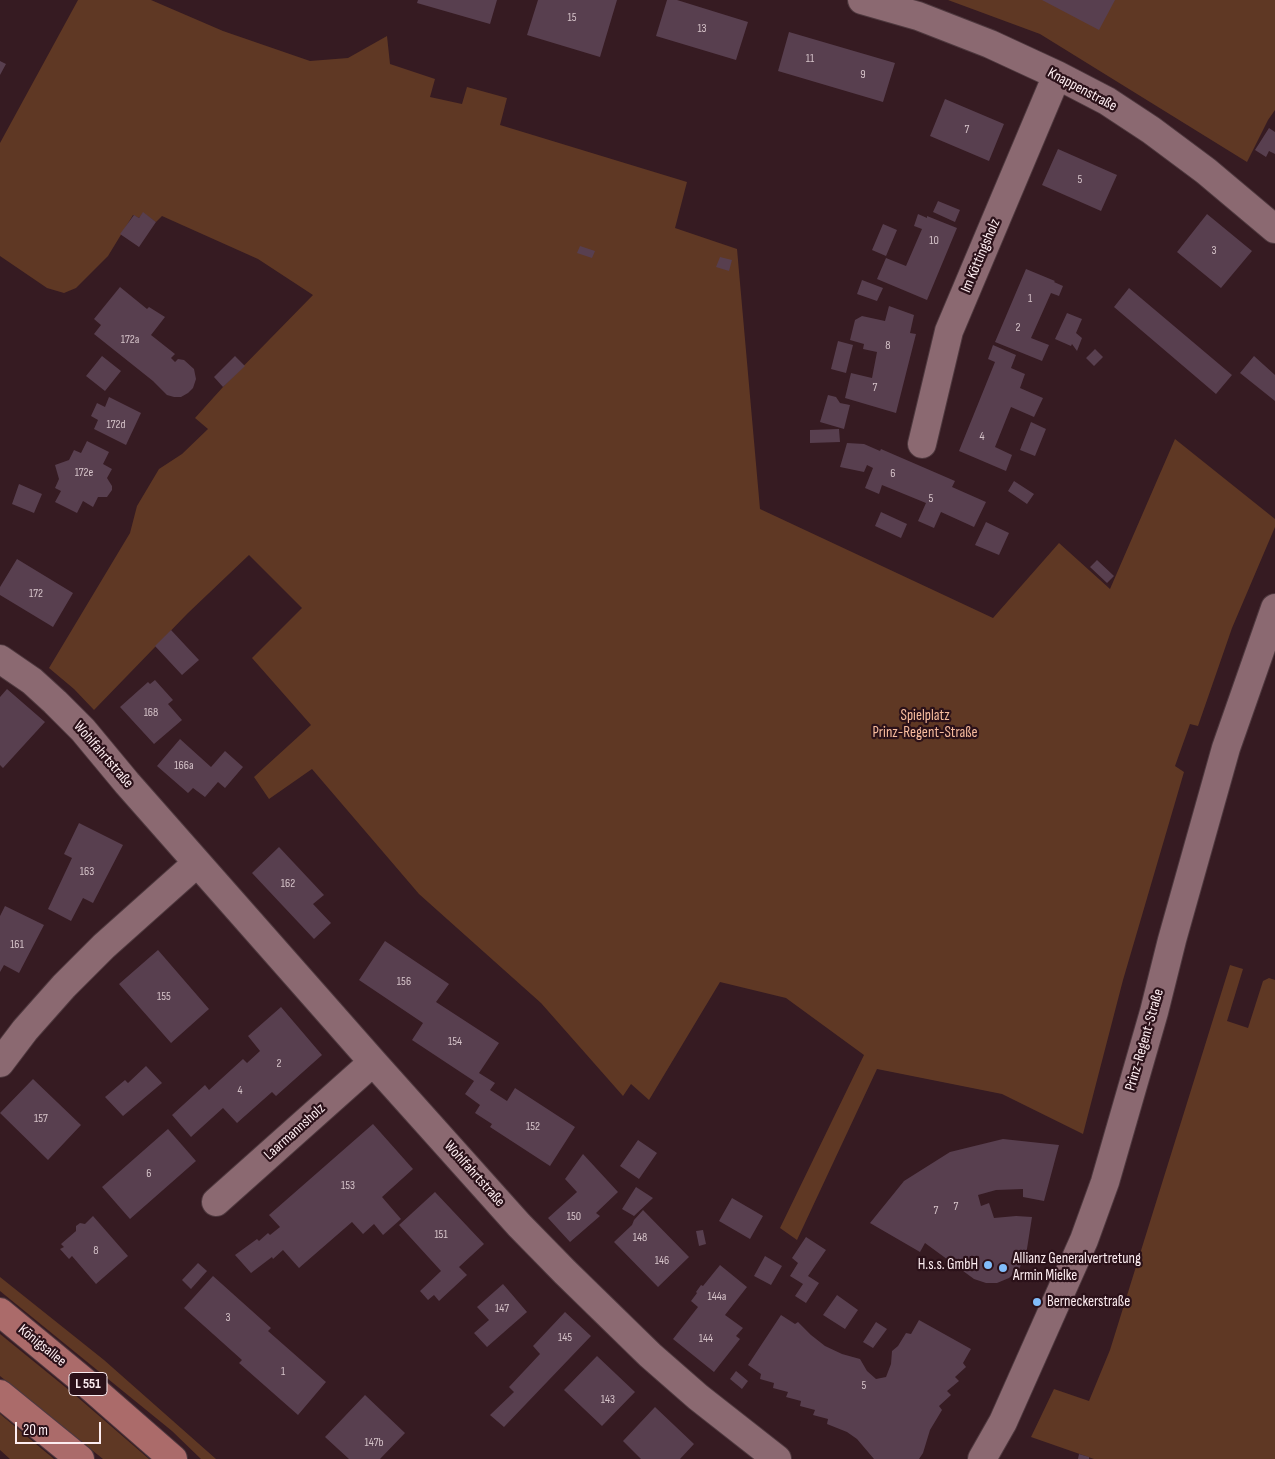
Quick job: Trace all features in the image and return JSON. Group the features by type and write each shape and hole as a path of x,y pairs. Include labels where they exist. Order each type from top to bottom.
{"main road":[{"name":"Königsallee","path":"0,1312 86,1382 173,1459"},
{"path":"0,1394 80,1459"}],"street":[{"name":"Knappenstraße","path":"862,0 918,16 972,37 1057,75 1107,101 1151,130 1206,171 1275,229"},
{"name":"Im Köttingsholz","path":"922,444 949,331 1057,75"},
{"name":"Prinz-Regent-Straße","path":"982,1459 1003,1422 1056,1305 1084,1240 1105,1182 1154,1012 1172,940 1226,748 1275,608"},
{"name":"Wohlfahrtstraße","path":"0,659 32,681 83,730 372,1062 512,1217 565,1272 650,1355 691,1391 777,1459"},
{"path":"0,1063 64,986 104,946 197,863"},
{"name":"Laarmannsholz","path":"216,1202 372,1062"}],"green space":[{"name":"Spielplatz Prinz-Regent-Straße","path":"78,0 151,0 223,31 310,61 348,58 387,36 390,64 435,79 430,97 462,104 467,87 507,98 500,125 687,182 675,228 737,249 760,509 993,618 1059,543 1110,589 1175,439 1275,519 1275,527 1232,628 1198,726 1190,724 1175,766 1184,772 1123,980 1083,1134 1002,1094 877,1069 797,1240 780,1228 864,1055 786,998 720,982 649,1100 631,1084 623,1096 541,1003 419,894 312,769 269,799 254,777 311,725 252,658 302,608 249,555 188,613 94,710 74,689 49,668 130,533 137,506 159,469 182,454 208,429 195,418 313,295 258,259 162,216 156,222 143,213 139,218 133,215 108,256 76,288 64,293 47,288 0,256 0,143"},
{"path":"948,0 1275,0 1275,110 1247,162 1040,34"},
{"path":"1230,965 1243,969 1227,1021 1248,1028 1263,981 1269,978 1275,980 1275,1459 1094,1459 1031,1437 1054,1389 1089,1401 1110,1350"},
{"path":"0,1277 104,1360 216,1459 201,1459 172,1431 0,1291"},
{"path":"0,1334 149,1459 103,1459 0,1376"},
{"path":"0,1414 54,1459 10,1459 0,1450"}],"building":[{"path":"418,0 497,0 490,24 417,3"},
{"path":"538,0 617,0 600,57 527,35"},
{"path":"667,0 677,0 748,22 736,60 656,36"},
{"path":"1042,0 1115,0 1099,30"},
{"path":"789,32 895,63 883,102 778,71"},
{"path":"0,61 6,64 0,75"},
{"path":"945,99 1004,124 989,161 930,136"},
{"path":"1269,128 1275,132 1275,154 1269,151 1266,157 1255,150"},
{"path":"1058,149 1117,175 1101,211 1042,185"},
{"path":"938,201 960,210 955,222 933,212"},
{"path":"143,212 156,222 139,247 120,234 134,215 139,218"},
{"path":"918,214 957,228 927,300 877,279 886,258 906,266 922,229 914,226"},
{"path":"1207,214 1252,251 1221,288 1177,252"},
{"path":"883,224 897,230 886,256 872,250"},
{"path":"580,246 595,251 592,258 577,253"},
{"path":"720,257 732,260 729,271 716,267"},
{"path":"1026,269 1063,286 1059,296 1051,293 1031,338 1049,345 1042,361 995,342"},
{"path":"862,280 883,288 877,301 857,294"},
{"path":"120,287 147,309 149,307 165,317 151,335 175,354 171,358 175,362 178,359 184,360 194,369 196,379 193,388 188,393 181,397 167,395 153,381 94,334 101,325 94,319"},
{"path":"1129,288 1232,375 1216,394 1114,307"},
{"path":"889,306 914,315 910,333 916,334 896,413 845,398 851,373 872,378 877,352 863,349 864,344 850,340 855,320 862,316 885,321"},
{"path":"1067,313 1082,319 1076,333 1082,338 1077,351 1072,344 1071,346 1055,339"},
{"path":"838,341 853,345 846,373 831,369"},
{"path":"993,345 1016,355 1011,368 1025,374 1020,388 1043,398 1034,417 1011,407 995,447 1012,455 1006,471 959,451 995,362 988,359"},
{"path":"1095,349 1103,357 1094,366 1086,358"},
{"path":"102,356 121,371 105,391 86,376"},
{"path":"235,356 245,366 223,387 214,377"},
{"path":"1254,356 1275,375 1275,401 1240,373"},
{"path":"828,395 836,397 840,403 850,405 844,429 820,422"},
{"path":"109,397 141,413 126,445 94,429 98,420 91,416 97,403 105,407"},
{"path":"1031,422 1046,429 1035,456 1020,450"},
{"path":"839,429 840,442 810,443 810,430"},
{"path":"87,441 109,452 103,464 112,469 107,478 112,486 112,490 107,497 98,497 93,507 83,501 77,513 55,502 61,491 55,488 59,479 55,465 69,460 74,450 81,453"},
{"path":"847,443 864,444 880,451 881,449 955,481 952,487 986,502 974,527 941,512 934,528 918,521 926,503 882,485 879,494 865,488 873,468 867,465 864,472 840,467"},
{"path":"1014,481 1034,494 1027,504 1008,491"},
{"path":"19,484 42,494 34,513 12,504"},
{"path":"881,512 907,524 901,538 875,526"},
{"path":"986,522 1009,533 999,555 975,545"},
{"path":"17,559 73,593 53,627 0,595 0,587"},
{"path":"1097,560 1114,576 1107,583 1090,567"},
{"path":"171,630 199,660 182,675 155,646"},
{"path":"155,680 173,700 168,704 182,720 154,744 120,707 148,682 150,684"},
{"path":"7,689 45,722 3,768 0,765 0,697"},
{"path":"180,739 211,767 225,751 243,767 225,788 218,782 205,797 193,788 188,793 157,766"},
{"path":"79,823 123,845 93,903 83,898 71,921 48,909 72,858 64,854"},
{"path":"279,847 324,895 313,904 331,923 314,939 252,873"},
{"path":"5,906 44,925 19,973 4,965 0,972 0,916"},
{"path":"385,941 449,984 436,1002 499,1043 479,1073 495,1083 490,1090 507,1101 515,1088 575,1127 550,1166 490,1127 492,1124 475,1113 480,1105 465,1094 474,1081 412,1040 423,1023 359,980"},
{"path":"158,950 209,1009 171,1043 119,984"},
{"path":"281,1007 322,1055 276,1096 272,1092 237,1123 223,1108 191,1137 172,1115 205,1085 209,1090 243,1059 247,1063 260,1051 248,1036"},
{"path":"146,1066 162,1083 123,1116 105,1097 125,1080 128,1083"},
{"path":"33,1079 81,1125 48,1160 0,1113"},
{"path":"373,1124 413,1169 382,1197 401,1219 383,1235 374,1224 363,1234 352,1222 299,1268 283,1250 251,1273 235,1255 257,1239 259,1241 268,1233 270,1235 280,1227 269,1215"},
{"path":"168,1129 196,1161 130,1219 102,1187"},
{"path":"1003,1139 1059,1145 1044,1201 1023,1197 1023,1189 996,1190 978,1195 981,1206 989,1203 994,1218 1032,1217 1026,1255 1019,1269 1009,1278 997,1283 986,1283 974,1279 925,1243 920,1252 870,1223 904,1181 950,1152"},
{"path":"638,1140 657,1153 639,1179 620,1166"},
{"path":"583,1154 618,1192 596,1213 600,1216 570,1242 548,1218 577,1192 565,1179"},
{"path":"636,1187 653,1198 634,1216 622,1209"},
{"path":"435,1192 484,1244 459,1267 467,1275 439,1301 434,1295 428,1300 420,1291 441,1271 399,1225"},
{"path":"732,1198 763,1216 750,1239 719,1221"},
{"path":"643,1210 689,1257 658,1287 614,1242 632,1225"},
{"path":"93,1216 128,1256 96,1284 72,1256 69,1259 60,1249 64,1247 61,1244 76,1231 76,1226 80,1223 85,1224"},
{"path":"703,1230 706,1244 699,1246 696,1231"},
{"path":"806,1237 826,1250 808,1276 819,1283 806,1303 795,1296 803,1284 790,1276 798,1263 792,1258"},
{"path":"765,1256 782,1266 771,1285 754,1276"},
{"path":"198,1263 207,1271 191,1289 182,1280"},
{"path":"720,1265 747,1287 725,1315 743,1328 736,1336 740,1339 714,1372 673,1339 698,1307 691,1301 696,1292"},
{"path":"213,1276 271,1328 268,1331 326,1382 298,1415 239,1363 242,1360 184,1308"},
{"path":"503,1284 527,1312 487,1347 474,1333 489,1320 477,1307"},
{"path":"837,1295 858,1310 845,1329 823,1315"},
{"path":"565,1312 591,1336 504,1427 490,1415 514,1392 509,1387 540,1354 533,1346"},
{"path":"781,1315 795,1324 798,1322 825,1346 842,1354 860,1359 867,1371 876,1379 886,1377 891,1364 892,1351 898,1346 906,1333 911,1334 919,1320 971,1349 963,1363 966,1367 955,1377 959,1381 947,1391 951,1395 939,1406 942,1410 930,1430 923,1453 919,1459 874,1459 857,1439 847,1432 827,1424 828,1419 813,1415 815,1410 800,1406 801,1401 786,1397 788,1392 773,1388 774,1383 760,1379 761,1374 748,1365"},
{"path":"876,1322 887,1329 873,1348 863,1342"},
{"path":"597,1356 635,1392 602,1426 564,1390"},
{"path":"736,1371 748,1381 742,1389 730,1379"},
{"path":"365,1395 405,1433 380,1459 349,1459 325,1437"},
{"path":"655,1407 694,1444 680,1459 641,1459 623,1441"},
{"path":"1079,1454 1089,1457 1089,1459 1078,1459"}],"place":[{"name":"H.s.s. GmbH","path":"988,1265"},
{"name":"Allianz Generalvertretung Armin Mielke","path":"1003,1268"},
{"name":"Berneckerstraße","path":"1037,1302"}]}
